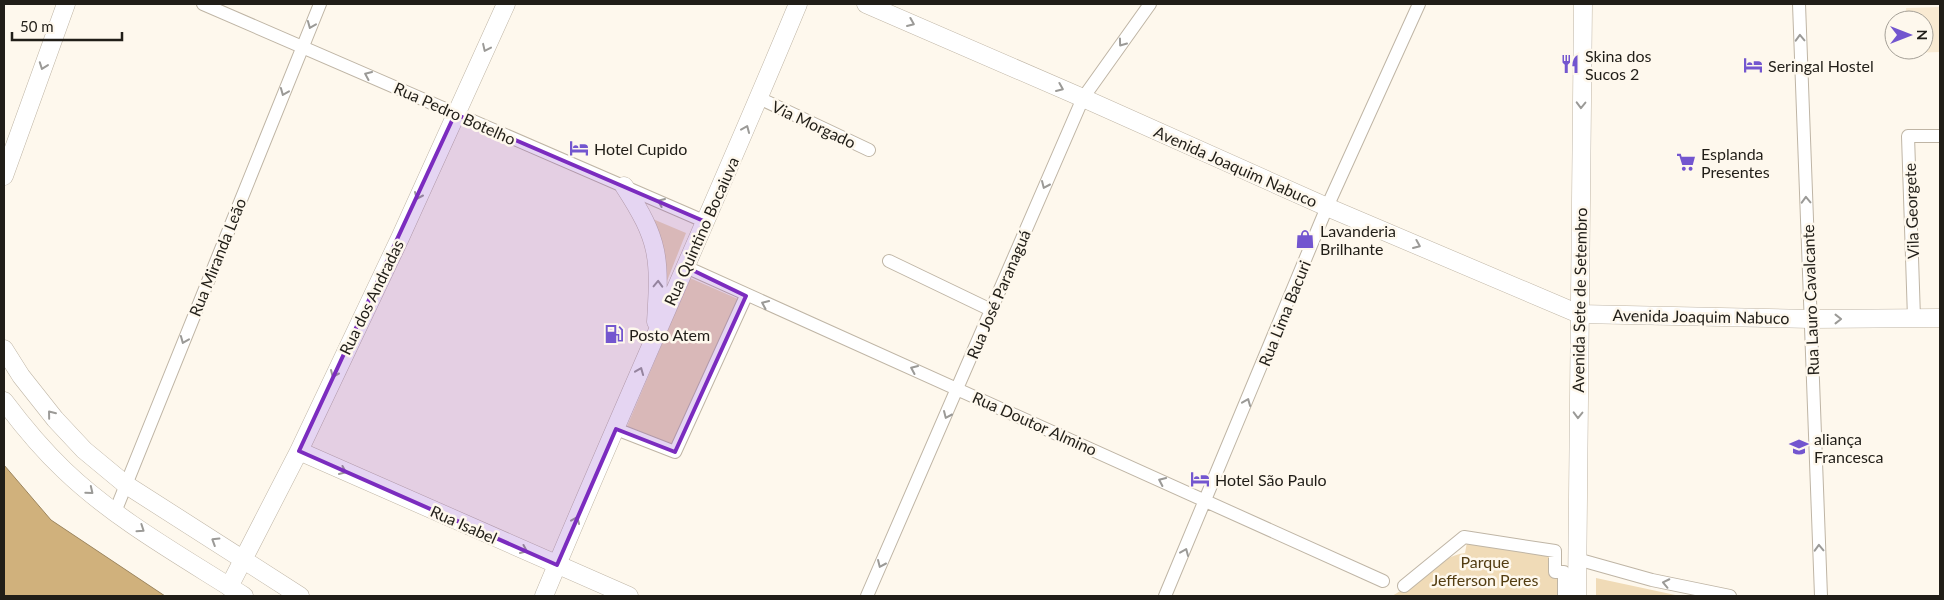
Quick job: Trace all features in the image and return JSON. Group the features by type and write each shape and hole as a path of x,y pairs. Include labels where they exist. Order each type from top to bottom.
{"street":[{"path":"4,176 66,4"},
{"name":"Rua Pedro Botelho","path":"204,4 706,222"},
{"name":"Rua Miranda Leão","path":"115,512 320,4"},
{"name":"Rua dos Andradas","path":"236,592 243,559 299,451 506,4"},
{"name":"Rua Quintino Bocaiuva","path":"544,596 616,429 655,332 706,222 798,4"},
{"name":"Avenida Joaquim Nabuco","path":"866,4 1083,98 1327,208 1579,314 1811,319 1940,318"},
{"name":"Rua José Paranaguá","path":"867,596 1083,98 1150,4"},
{"name":"Rua Lima Bacuri","path":"1165,596 1206,502 1327,208 1419,4"},
{"name":"Avenida Sete de Setembro","path":"1577,596 1582,4"},
{"name":"Rua Lauro Cavalcante","path":"1798,4 1820,596"},
{"name":"Via Morgado","path":"759,98 869,150"},
{"name":"Vila Georgete","path":"1914,318 1908,136 1940,136"},
{"path":"624,186 640,210 656,246 658,265 655,332"},
{"path":"890,261 991,310"},
{"name":"Rua Doutor Almino","path":"686,267 746,296 958,389 1384,581"},
{"path":"616,429 675,452 746,296"},
{"path":"4,349 21,376 55,419 84,450 125,484 300,596"},
{"path":"4,401 28,433 64,471 115,512 236,592"},
{"name":"Rua Isabel","path":"299,451 628,596"},
{"path":"1404,586 1464,537 1555,552 1555,572 1564,572 1564,596"},
{"path":"1577,558 1652,580 1730,596"}],"highlighted area":[{"path":"455,114 706,222 686,267 746,296 675,452 616,429 557,565 299,451"}],"shaded area":[{"path":"1940,7 1940,52 1934,52 1934,10 1906,10 1906,8"},
{"path":"4,465 51,520 165,596 4,596"}],"green space":[{"path":"648,217 686,233 667,281 659,231"},
{"path":"690,278 738,299 673,452 625,431"},
{"name":"Parque Jefferson Peres","path":"1467,542 1551,553 1560,576 1560,596 1392,596 1446,559 1465,553"},
{"path":"1596,578 1680,596 1596,596"}],"place":[{"name":"Skina dos Sucos 2","path":"1570,64"},
{"name":"Seringal Hostel","path":"1753,65"},
{"name":"Hotel Cupido","path":"579,148"},
{"name":"Esplanda Presentes","path":"1686,162"},
{"name":"Lavanderia Brilhante","path":"1305,239"},
{"name":"Posto Atem","path":"614,334"},
{"name":"aliança Francesca","path":"1799,447"},
{"name":"Hotel São Paulo","path":"1200,479"}]}
